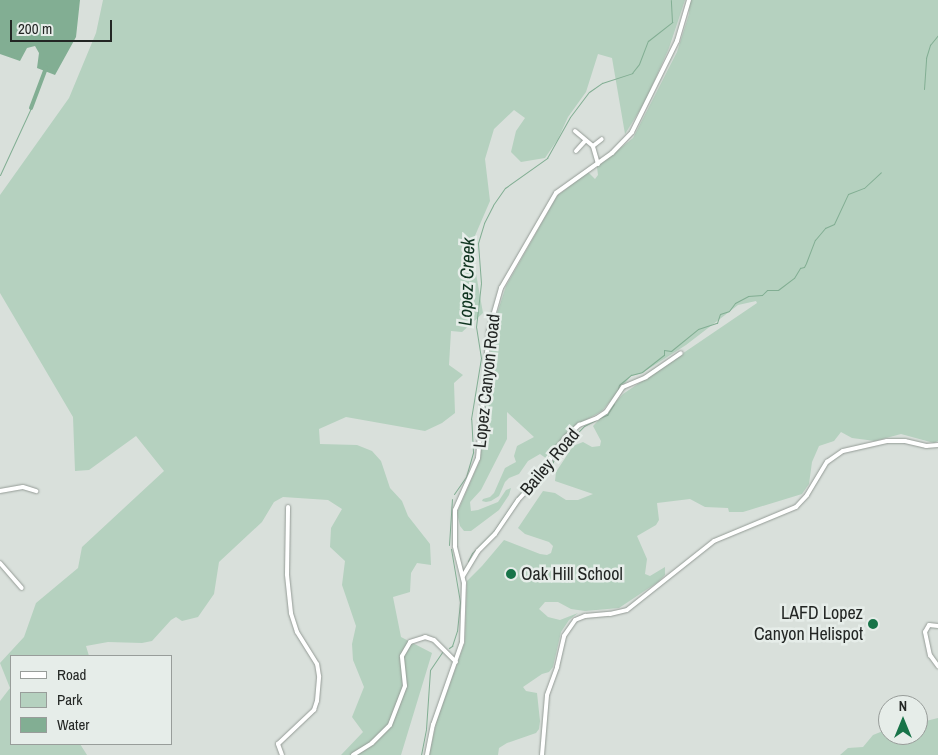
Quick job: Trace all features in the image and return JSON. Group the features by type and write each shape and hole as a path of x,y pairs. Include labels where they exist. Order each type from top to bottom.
{"street":[{"name":"Lopez Canyon Road","path":"428,755 433,725 456,662 464,632 464,576 456,546 456,510 478,458 489,330 494,308 501,288 556,193 621,146 640,120 677,41 689,0"},
{"path":"575,131 593,146 598,164"},
{"path":"593,146 602,139"},
{"path":"576,152 585,141"},
{"name":"Bailey Road","path":"464,576 476,553 495,534 518,500 545,470 553,453 566,437 578,425 597,418 606,412 623,387 646,377 681,353"},
{"path":"542,755 547,695 557,667 564,636 575,620 585,616 610,614 627,610 714,541 796,507 807,495 827,462 843,452 887,441 905,441 926,446 938,445"},
{"path":"0,491 23,486 36,491"},
{"path":"282,755 278,744 314,710 318,701 319,676 317,664 297,632 291,613 288,588 288,507"},
{"path":"0,563 22,588"},
{"path":"938,626 930,625 925,632 930,655 938,666"},
{"path":"352,755 372,743 390,725 405,686 402,656 410,642 425,637 434,640 456,662"}],"green space":[{"path":"103,0 685,0 669,48 645,102 625,134 612,58 598,54 586,92 568,117 558,139 545,158 521,162 511,152 516,131 525,118 514,110 494,129 485,159 490,201 471,245 483,313 462,332 451,331 449,365 463,375 454,383 455,413 442,423 425,431 346,417 319,429 320,444 357,445 372,451 381,461 390,488 402,501 408,516 430,544 431,565 417,563 411,573 410,592 393,597 401,637 432,653 401,755 341,755 363,732 352,717 364,687 353,660 352,644 356,626 342,585 345,561 330,547 331,528 342,509 328,500 283,497 274,502 262,522 219,562 214,594 198,617 182,621 176,617 152,641 142,643 108,642 86,646 89,655 10,655 10,688 0,663 24,637 36,603 78,568 82,547 164,471 136,436 89,470 75,471 73,417 0,293 0,195 69,98 96,33"},
{"path":"690,0 938,0 938,441 934,443 901,434 875,441 852,438 841,432 834,441 819,446 812,462 809,484 802,494 743,512 729,512 728,508 705,507 690,499 657,503 659,520 656,525 637,536 647,559 645,574 650,576 665,567 665,575 658,582 619,608 585,611 571,609 558,602 545,602 539,609 548,617 560,620 578,613 569,620 561,632 553,667 549,672 542,674 523,687 526,691 537,693 540,721 539,729 536,733 507,743 499,748 498,755 429,755 437,720 465,642 467,581 504,540 540,554 547,555 551,553 553,546 549,542 525,534 518,528 543,491 555,493 566,500 578,500 593,494 555,481 556,472 573,446 583,442 592,447 600,446 601,441 593,426 623,394 757,303 756,301 738,305 686,345 642,373 631,376 602,411 570,429 555,446 547,459 540,454 528,461 519,474 505,482 499,496 491,501 482,501 494,493 505,468 516,462 514,456 517,446 534,437 507,412 507,439 481,490 470,502 471,511 498,502 506,490 511,488 509,495 499,510 471,531 464,531 460,526 457,513 480,460 493,326 506,286 557,196 588,172 595,179 598,175 597,167 633,138 677,52 689,14"},
{"path":"10,688 10,745 81,745 87,755 0,755 0,701"},
{"path":"938,718 938,755 840,755 848,748 863,747 873,735 878,733 878,745 928,745 928,720"}],"water":[{"path":"0,0 80,0 76,37 55,75 37,68 39,53 35,46 27,48 20,61 0,54"}],"waterway":[{"name":"Lopez Creek","path":"454,494 466,477 473,452 471,419 481,358 476,327 481,283 478,243 484,223 493,205 505,188 547,158 570,117 589,92 602,83 632,73 639,64 648,41 672,22 671,0"},
{"path":"924,89 926,58 930,45 938,35"},
{"path":"31,108 46,68"},
{"path":"0,175 31,108"},
{"path":"617,393 619,385 631,375 642,372 664,355 664,350 671,351 698,329 717,323 720,314 729,311 735,303 748,296 762,295 767,290 778,290 794,278 800,268 804,267 815,240 825,228 834,224 848,194 864,188 881,172"},
{"path":"599,418 607,415 614,404"},
{"path":"546,472 551,467 555,456 584,426 596,420"},
{"path":"468,561 472,553 494,531 518,496 529,485"},
{"name":"Lopez Creek","path":"449,545 452,499"},
{"name":"Lopez Creek","path":"449,648 452,646 457,631 460,602 451,549"},
{"name":"Lopez Creek","path":"421,755 426,729 430,670 443,651"}],"place":[{"name":"Oak Hill School","path":"511,574"},
{"name":"LAFD Lopez Canyon Helispot","path":"873,624"}]}
